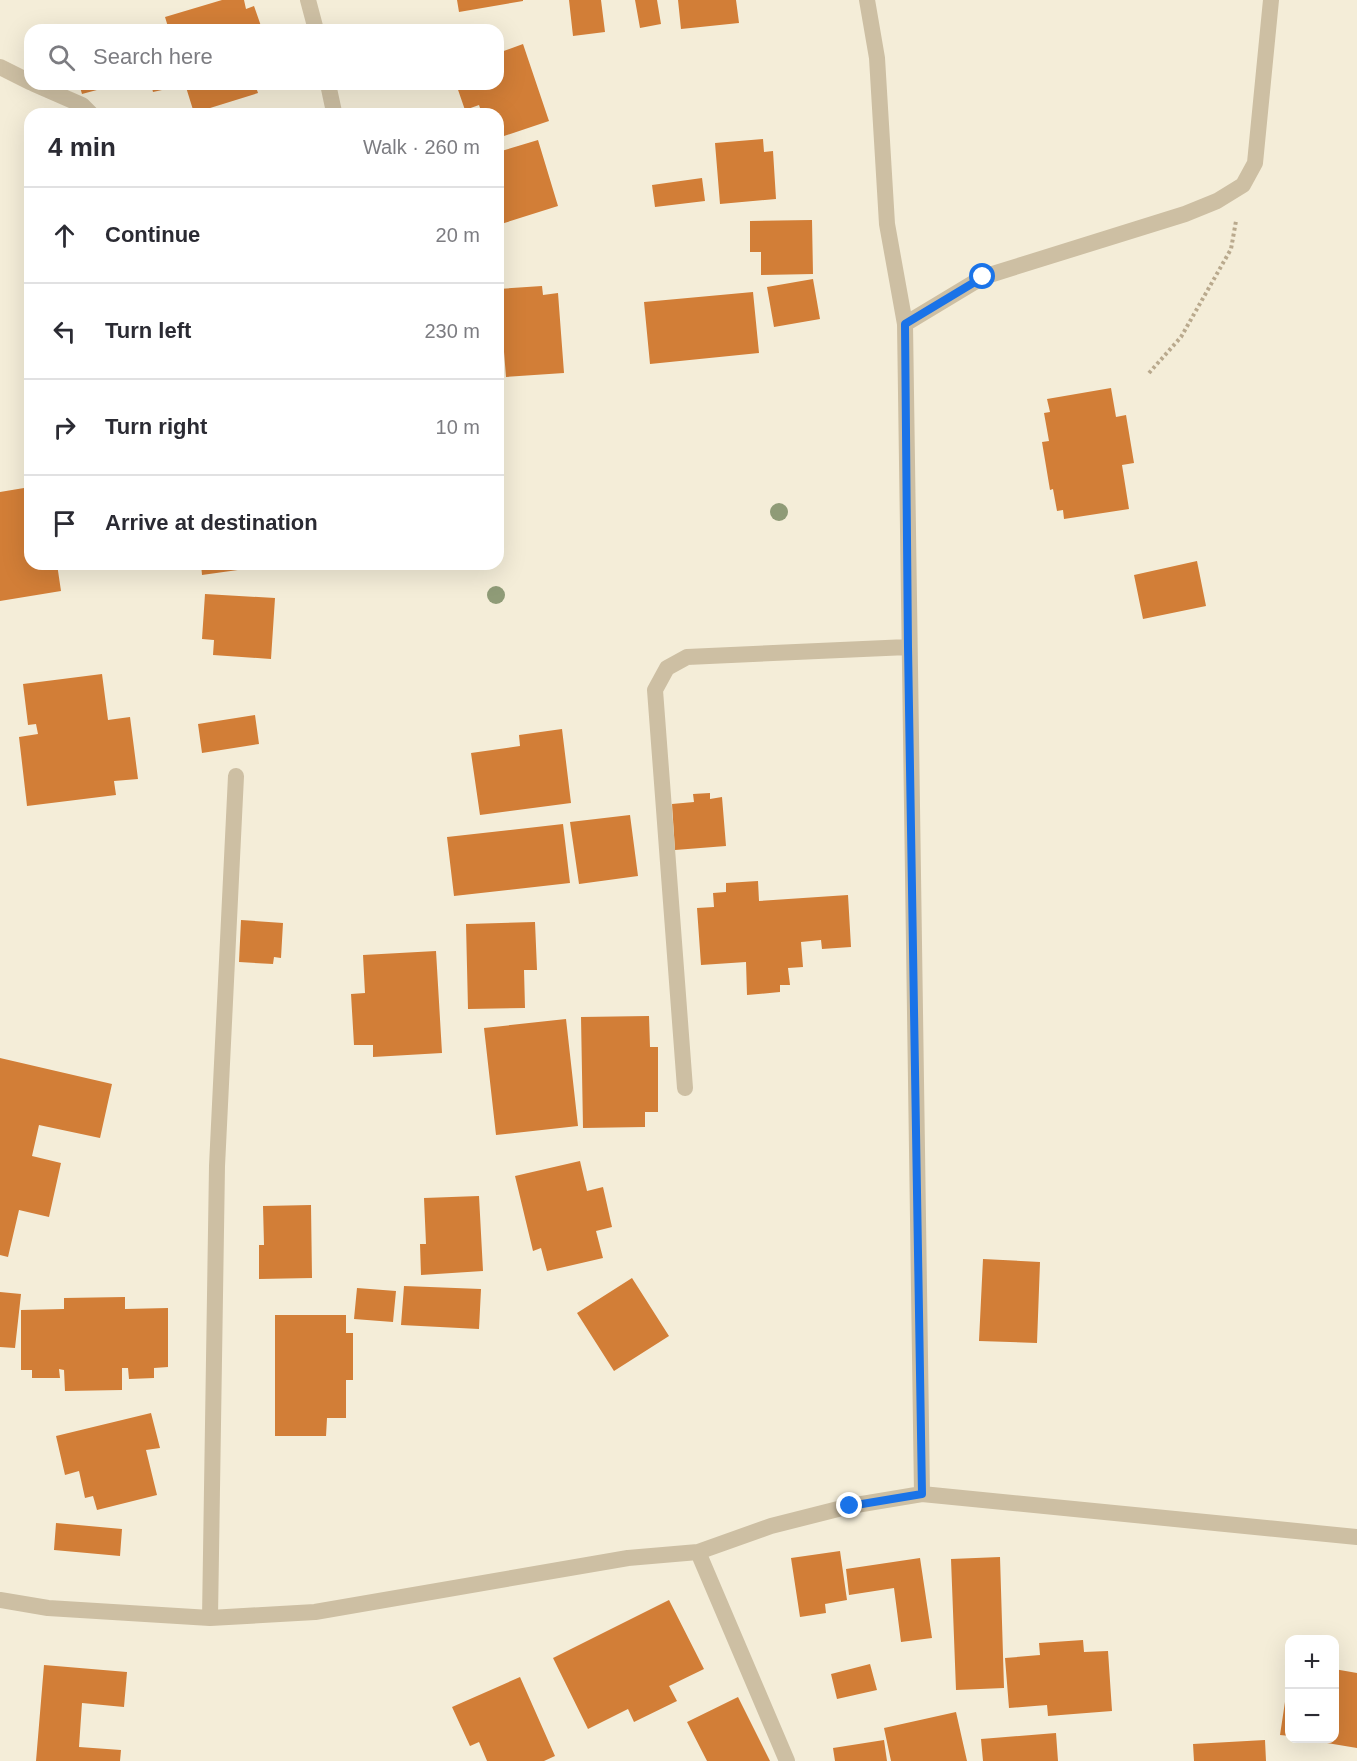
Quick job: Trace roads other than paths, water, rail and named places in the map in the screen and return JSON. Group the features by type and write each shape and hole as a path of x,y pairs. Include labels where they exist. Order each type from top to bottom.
{"street":[{"path":"308,0 314,24"},
{"path":"867,0 877,58 887,224 905,324 922,1494"},
{"path":"905,324 983,277 1185,213 1217,201 1243,185 1255,163 1271,0"},
{"path":"0,67 24,79"},
{"path":"48,90 85,108"},
{"path":"329,90 333,108"},
{"path":"685,1088 655,690 667,668 687,657 908,647"},
{"path":"210,1618 217,1166 236,776"},
{"path":"0,1600 48,1608 210,1618 315,1612 628,1558 698,1552 771,1526 850,1506 922,1494 1357,1537"},
{"path":"698,1552 788,1761"}]}
